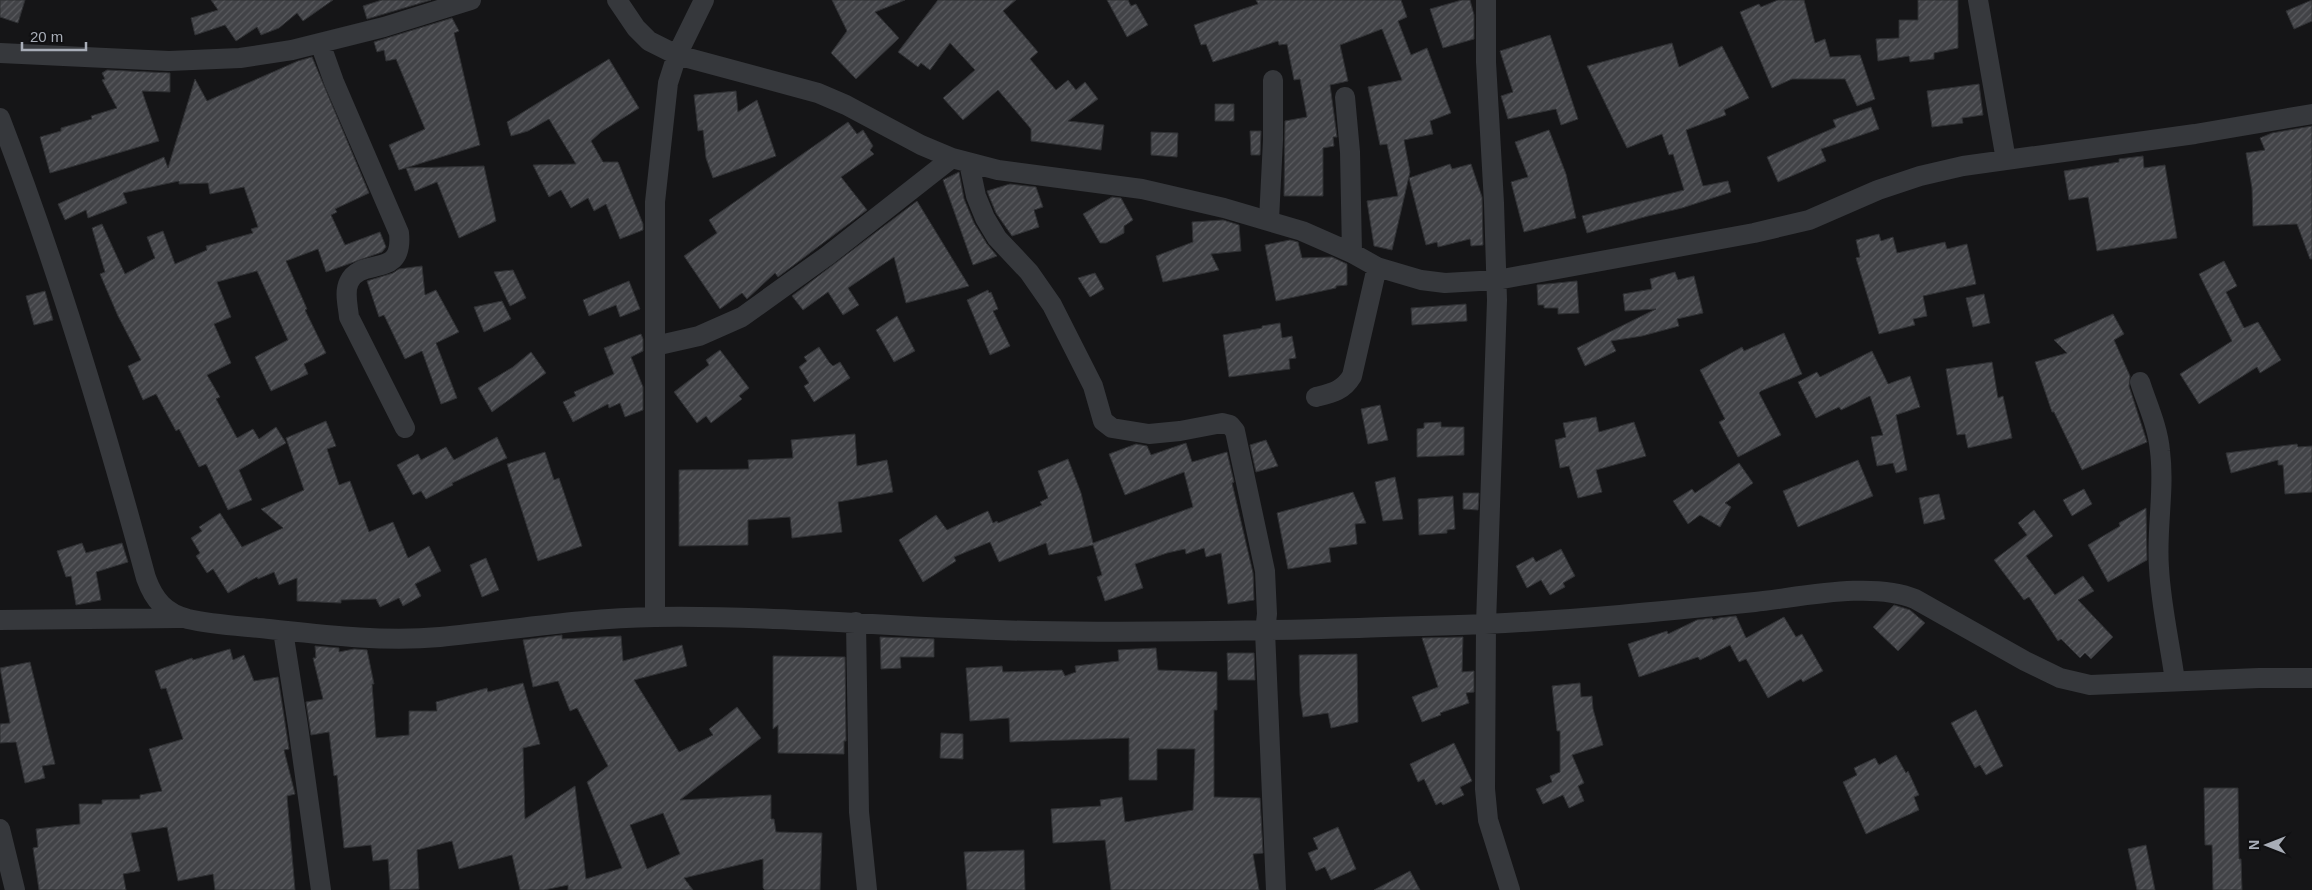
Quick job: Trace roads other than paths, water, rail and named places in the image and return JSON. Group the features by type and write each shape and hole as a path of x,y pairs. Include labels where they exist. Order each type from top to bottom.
{"street":[{"path":"0,53 169,61 240,58 320,43 412,20 471,0"},
{"path":"617,0 636,28 650,40 677,55 818,93 846,105 921,145 960,161 998,170 1142,189 1269,220 1302,231 1352,253 1377,267 1421,280 1445,283 1497,280 1533,271 1707,243 1754,233 1809,220 1878,190 1920,176 1963,166 2195,134 2312,114"},
{"path":"656,617 655,202 668,83 677,55 704,0"},
{"path":"1486,0 1486,62 1497,280 1486,624 1485,789 1488,820 1510,890"},
{"path":"1978,0 2006,160"},
{"path":"320,43 334,82 399,233 401,248 394,259 357,272 349,282 347,299 349,317 405,428"},
{"path":"1269,220 1273,140 1273,80"},
{"path":"1345,97 1351,168 1352,253"},
{"path":"0,118 30,195 76,336 152,595 162,607 183,618"},
{"path":"655,346 699,336 742,317 960,161"},
{"path":"960,161 985,218 997,238 1030,272 1052,305 1093,386 1103,420 1112,428 1149,434 1180,432 1222,423 1230,426 1235,432 1265,571 1267,614 1265,631 1276,890"},
{"path":"1316,397 1339,391 1348,383 1352,376 1377,267"},
{"path":"2140,382 2157,432 2160,450 2162,471 2158,528 2159,571 2175,681"},
{"path":"0,620 183,618 283,631 356,637 407,638 559,623 656,617 856,622 1033,631 1265,631 1486,624 1752,602 1844,592 1886,592 1901,593 1915,599 2025,661 2060,678 2090,685 2259,678 2312,678"},
{"path":"856,622 859,803 867,890"},
{"path":"283,631 321,890"},
{"path":"0,829 15,890"}]}
